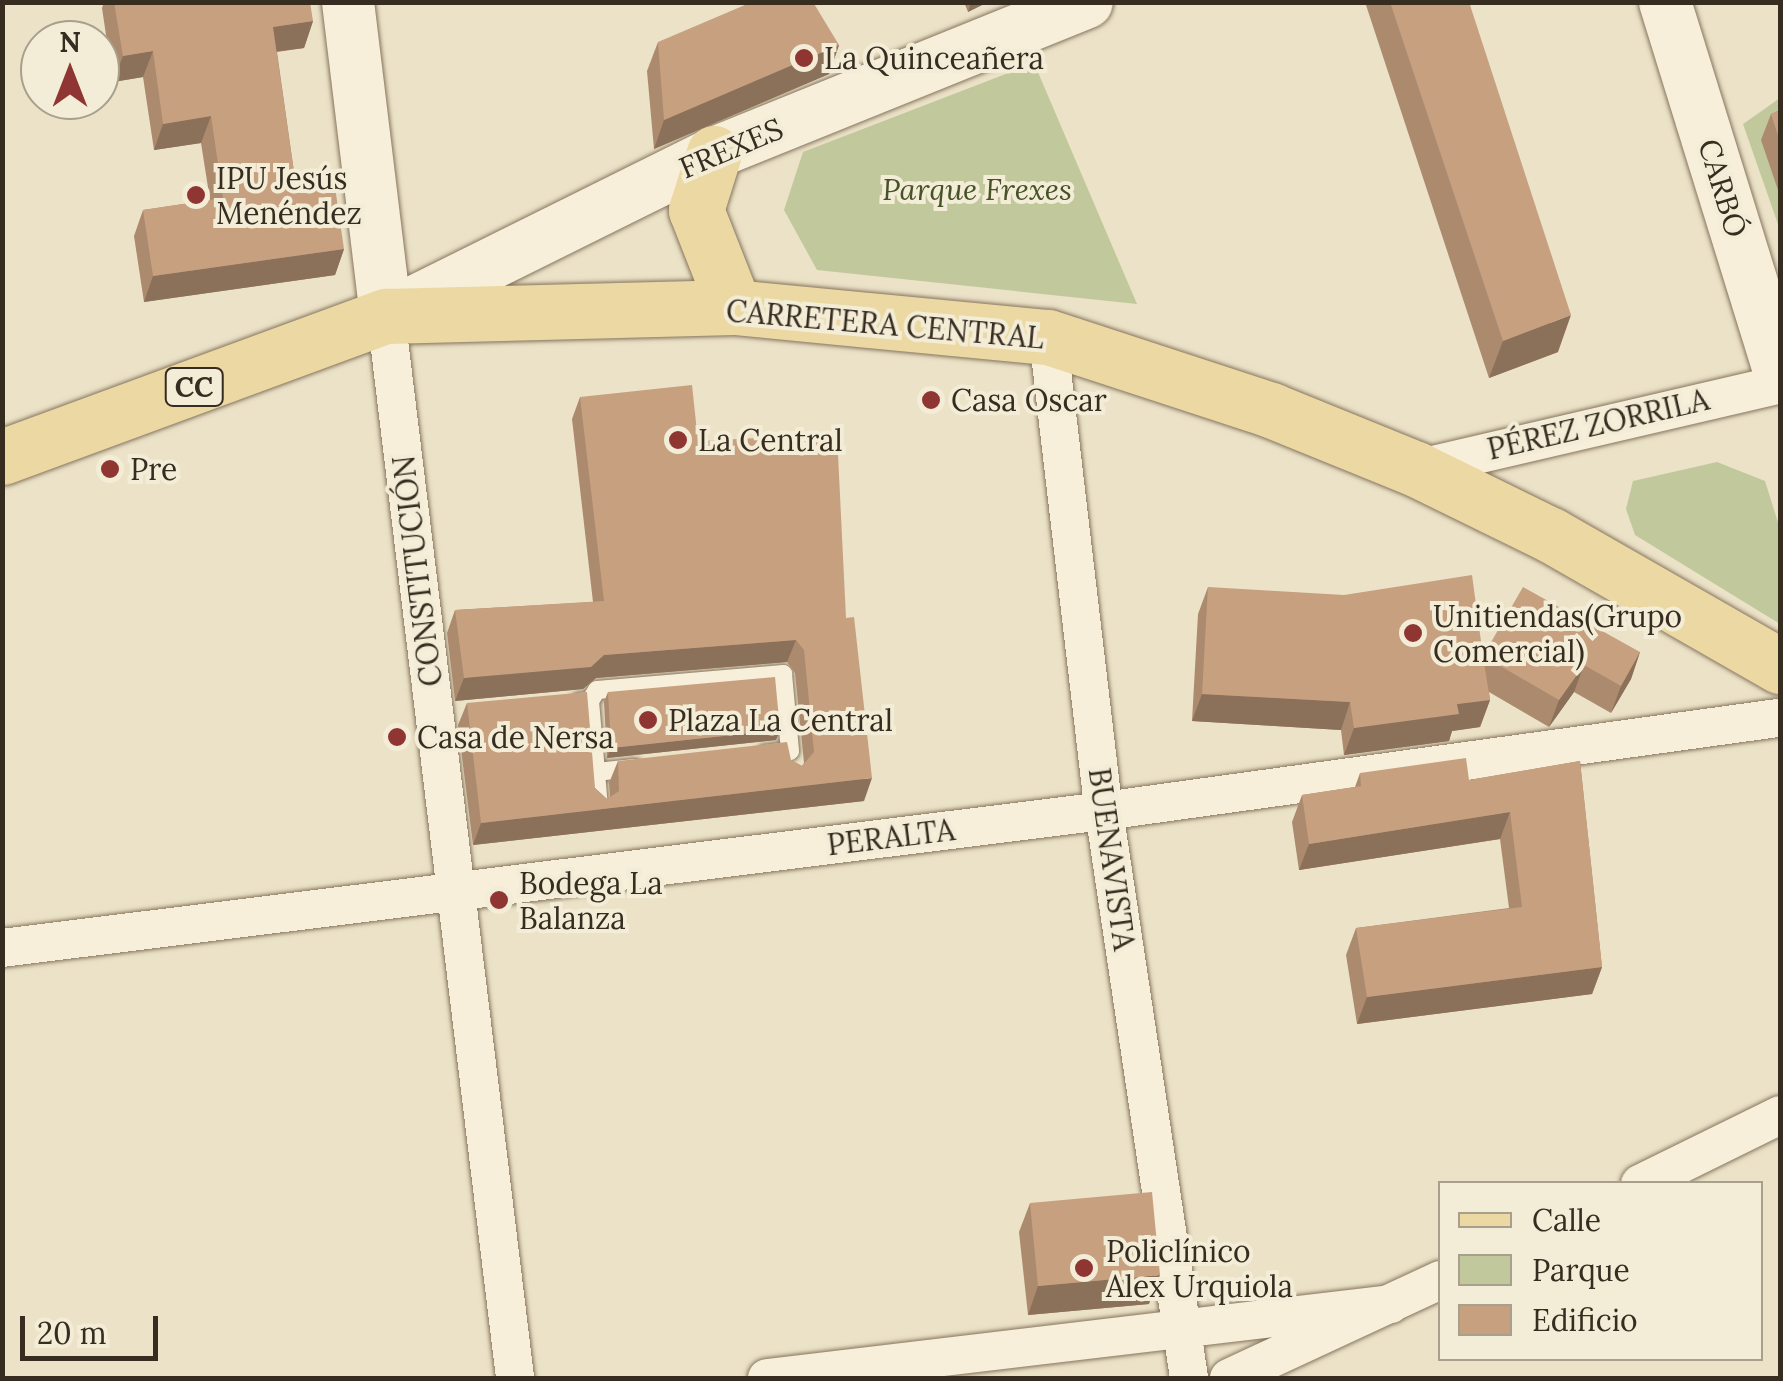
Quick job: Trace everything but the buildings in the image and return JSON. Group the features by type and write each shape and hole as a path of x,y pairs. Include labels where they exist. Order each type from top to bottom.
{"main road":[{"name":"CONSTITUCIÓN","path":"348,2 386,316"},
{"name":"FREXES","path":"386,316 714,153 1086,2"},
{"name":"CARBÓ","path":"1665,2 1780,374"},
{"path":"714,153 696,210 734,308"},
{"name":"CARRETERA CENTRAL","path":"2,457 386,316 734,308 1048,337 1271,410 1416,468 1550,535 1779,692"}],"street":[{"name":"CONSTITUCIÓN","path":"386,316 444,714 456,890 515,1378"},
{"name":"BUENAVISTA","path":"1048,337 1104,811 1189,1378"},
{"name":"PÉREZ ZORRILA","path":"1416,468 1780,384"},
{"name":"PERALTA","path":"2,948 1104,811 1779,692"},
{"path":"1646,1181 1780,1115"},
{"path":"1229,1378 1438,1281"},
{"path":"766,1378 1391,1304"}],"lane":[{"path":"600,809 590,701 597,690 783,674 793,776"},
{"path":"551,704 590,701"},
{"path":"751,755 790,751"},
{"path":"596,772 654,766"}],"green space":[{"name":"Parque Frexes","path":"1034,63 1137,304 817,270 784,210 803,152"},
{"path":"1780,98 1780,230 1743,124"},
{"path":"1717,462 1765,481 1780,529 1780,624 1635,535 1626,509 1633,481"}],"place":[{"name":"La Quinceañera","path":"804,58"},
{"name":"IPU Jesús Menéndez","path":"196,195"},
{"name":"Casa Oscar","path":"931,400"},
{"name":"La Central","path":"678,440"},
{"name":"Pre","path":"110,469"},
{"name":"Unitiendas(Grupo Comercial)","path":"1413,633"},
{"name":"Plaza La Central","path":"648,720"},
{"name":"Casa de Nersa","path":"397,737"},
{"name":"Bodega La Balanza","path":"499,900"},
{"name":"Policlínico Alex Urquiola","path":"1084,1268"}]}
